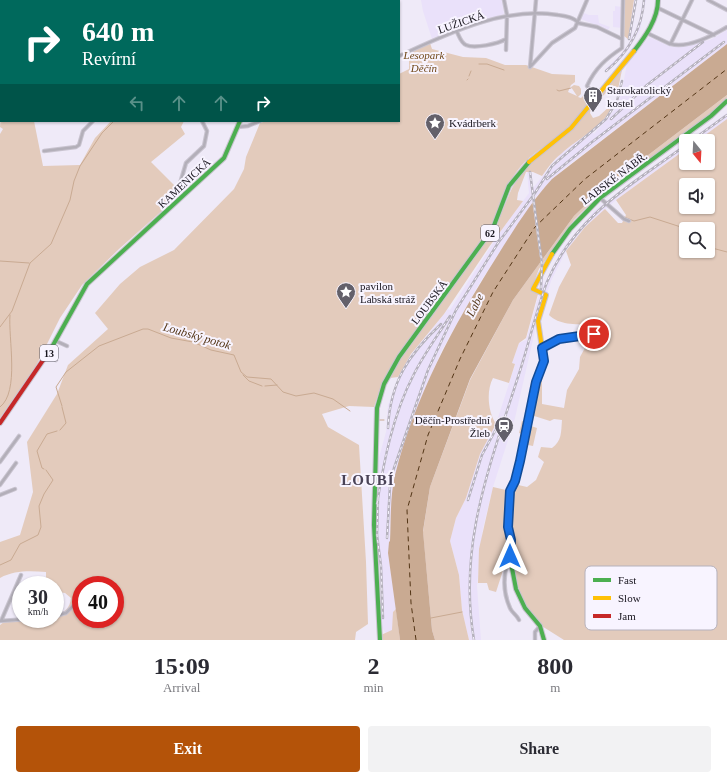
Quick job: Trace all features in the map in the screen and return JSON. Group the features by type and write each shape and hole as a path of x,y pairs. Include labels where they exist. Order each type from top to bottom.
{"main road":[{"name":"62","path":"647,33 658,8 658,0"},
{"name":"LOUBSKÁ","path":"380,640 374,525 377,408 380,394 399,357 472,259 493,228 509,186 514,178 533,157 571,128 647,33"},
{"name":"LABSKÉ NÁBŘ.","path":"542,348 538,322 546,295 534,289 564,236 574,222 600,198 711,116 727,101"},
{"name":"KAMENICKÁ","path":"56,340 85,288 224,158 240,122"},
{"name":"13","path":"0,423 56,340"},
{"path":"542,348 544,361 536,382 520,461 515,481 510,491 508,527 511,540 510,556 516,589 521,602 528,613 540,626 544,640"}],"street":[{"path":"504,0 507,15 506,50"},
{"path":"536,0 530,67 552,43 575,28 587,0"},
{"path":"597,97 587,88 589,82 604,60 622,48 623,0"},
{"path":"671,43 692,0"},
{"path":"708,0 727,10"},
{"path":"658,8 714,35"},
{"name":"LUŽICKÁ","path":"400,56 457,32 507,15 535,13 560,15 576,20 578,23 597,27 622,39"},
{"path":"647,33 671,43 686,44 714,35 727,27"},
{"path":"457,32 463,43 469,46 495,44 506,40"},
{"path":"44,151 76,147 79,145 83,131 92,122"},
{"path":"186,194 179,187 179,182 186,163 204,146 207,131 202,122"},
{"path":"246,122 248,126"},
{"path":"238,127 248,126 258,122"},
{"path":"600,198 624,219 629,221"},
{"path":"542,348 559,339 594,334"},
{"path":"56,340 67,346"},
{"path":"48,354 56,360"},
{"path":"0,462 19,436"},
{"path":"0,486 16,463"},
{"path":"0,495 15,489"},
{"path":"510,556 505,568 504,584 511,609 519,620"},
{"path":"12,620 0,621 21,575"},
{"path":"64,613 72,606"},
{"path":"535,640 535,632 540,626"}],"shaded area":[{"path":"421,0 502,0 504,14 432,39"},
{"path":"634,0 637,0 631,39 639,21 643,0 646,0 640,30 627,52 606,72 605,69 620,55 631,40 628,39"},
{"path":"615,6 622,7 622,28 613,27 613,11 615,11"},
{"path":"584,13 589,15 598,15 599,23 610,27 608,30 581,19"},
{"path":"727,30 727,44 565,168 536,197 479,284 442,350 423,393 395,476 388,553 399,630 386,633 382,628 381,579 376,534 378,461 386,432 388,405 406,362 448,309 450,310 502,229 529,193 527,172 531,172 533,188 561,153 591,131 594,134 615,109 621,95 627,64 649,37 672,47 710,40"},
{"path":"727,113 727,119 707,134 698,134"},
{"path":"679,148 679,154 616,200 585,227 566,251 551,281 535,331 515,418 493,487 483,528 477,586 481,640 469,640 462,610 459,575 450,541 456,518 466,498 480,454 496,424 515,365 512,363 519,343 526,340 538,297 540,276 544,269 543,286 562,249 594,211"}],"green space":[{"path":"625,0 634,0 628,39 624,36"},
{"name":"Lesopark Děčín","path":"430,43 432,49 463,57 486,58 505,65 526,65 552,74 575,75 575,82 571,85 568,92 577,96 571,87 574,85 579,86 581,89 581,94 578,97 581,98 585,94 589,93 593,98 566,130 530,157 521,166 511,180 491,228 477,251 428,315 397,359 384,382 374,407 349,406 322,414 328,427 359,445 368,624 356,632 355,640 0,640 0,625 4,622 12,621 12,628 64,628 64,610 71,598 64,593 64,576 46,576 46,572 28,571 17,572 0,578 0,542 20,535 33,492 27,442 57,394 68,365 108,329 95,313 120,284 140,267 174,250 234,189 244,169 246,157 260,123 400,122 400,74 409,69 409,51"},
{"path":"622,70 617,94 607,92 592,107 590,113 593,118 599,116 610,106 612,107 602,121 589,133 558,156 542,176 533,172 526,172 517,200 523,201 489,247 444,314 411,354 398,377 390,378 401,357 494,230 512,188 524,168 571,130"},
{"path":"727,95 727,100 717,110 685,134 679,134 679,138 589,205 574,220 539,269 531,290 538,294 526,338 519,343 512,363 515,364 509,383 493,378 489,389 491,414 496,424 480,454 466,498 456,518 450,541 459,575 462,610 469,640 435,640 432,630 423,532 430,487 470,380 513,300 574,216 597,194"},
{"path":"727,119 727,640 564,640 537,623 528,613 517,589 512,555 508,555 496,592 489,590 487,583 478,583 479,549 493,487 510,491 514,484 527,487 536,480 544,462 538,457 541,447 552,448 558,442 560,436 562,420 554,419 550,421 531,415 528,425 537,428 533,446 523,444 524,434 519,433 522,421 526,422 534,389 542,367 542,404 564,408 567,390 579,369 580,357 592,335 589,325 558,321 549,315 559,287 571,265 566,251 585,227 605,209 618,223 622,223 626,215 616,200 679,154 679,170 715,170 715,134 707,134"},
{"path":"0,122 34,122 43,166 80,165 95,138 110,122 184,122 181,127 185,134 151,162 182,193 119,249 82,285 60,318 35,368 0,418 0,134 3,129 0,127"},
{"path":"396,609 400,640 382,640 381,635 392,630 393,612"}],"water":[{"name":"Labe","path":"727,44 727,95 597,194 574,216 513,300 470,379 430,487 423,531 432,630 435,640 400,640 388,553 393,483 403,446 413,418 424,390 450,336 515,227 552,179"}],"pier":[{"path":"533,196 543,262 541,265 532,199"}],"waterway":[{"path":"479,64 487,64 504,70"},
{"path":"469,76 471,71"},
{"path":"557,90 559,91 571,88"},
{"path":"0,327 12,311 30,263 51,244 70,200 74,181 80,166 102,133 113,122"},
{"path":"624,217 634,221 650,217 679,226"},
{"path":"715,249 727,252"},
{"path":"0,261 29,263"},
{"path":"0,407 6,400 10,390 12,364 10,315"},
{"name":"Loubský potok","path":"62,406 56,387 66,372 99,346 143,329 148,329 171,338 193,342 211,350 234,355 241,372 247,377 271,379 283,392 296,396 314,393 333,399 350,411"},
{"path":"243,375 249,381 262,386"},
{"path":"265,386 277,385"},
{"name":"Loubský potok","path":"60,430 66,423 62,407"},
{"name":"Loubský potok","path":"378,420 384,420"},
{"name":"Loubský potok","path":"44,469 42,468 37,451 47,434 57,431"},
{"name":"Loubský potok","path":"0,565 11,560 20,544 38,535 41,527 39,506 44,494 53,480 46,470"},
{"path":"431,618 462,612"}],"ferry route":[{"path":"416,640 411,603 407,510 428,435 460,359 493,292 535,227 585,179 727,69"}],"railway":[{"path":"629,39 636,0"},
{"path":"606,71 621,56 632,40 640,21 644,0"},
{"path":"611,119 647,85 703,42"},
{"path":"547,179 592,142 724,42"},
{"path":"387,538 390,486 394,468 428,370 456,310 498,243 535,193 552,166 606,119 617,101 622,81"},
{"path":"701,134 727,115"},
{"path":"474,640 470,605 470,572 473,540 479,508 496,445 547,282 559,259 573,238 589,220 625,189 679,150"},
{"path":"530,172 542,264 541,289"},
{"path":"377,504 386,454 400,405 418,367 450,316"},
{"path":"388,428 393,397 403,370 420,346 441,324"},
{"path":"468,500 482,455 501,420"},
{"path":"378,498 377,535 381,566 383,618"}],"traffic: fast":[{"path":"634,51 653,21 656,14 658,0"},
{"path":"552,254 570,229 600,198 711,116 727,101"},
{"path":"52,347 87,284 224,158 240,122"},
{"path":"380,640 374,525 377,408 384,384 399,357 493,228 509,186 529,162"},
{"path":"536,384 520,461 515,481 510,491 508,527 511,540 511,563 516,589 525,608 540,626 544,640"}],"traffic: slow":[{"path":"529,162 571,128 634,51"},
{"path":"536,384 544,361 538,321 546,295 533,289 552,254"}],"traffic: jam":[{"path":"0,423 52,347"}],"place":[{"name":"Starokatolický kostel","path":"593,113"},
{"name":"Kvádrberk","path":"435,140"},
{"name":"pavilon Labská stráž","path":"346,309"},
{"name":"Děčín-Prostřední Žleb","path":"504,443"}],"district":[{"name":"LOUBÍ","path":"368,480"}],"route":[{"path":"510,556 511,540 508,527 510,513 510,491 515,481 520,461 532,396 544,361 542,348 559,339 594,334"}]}
